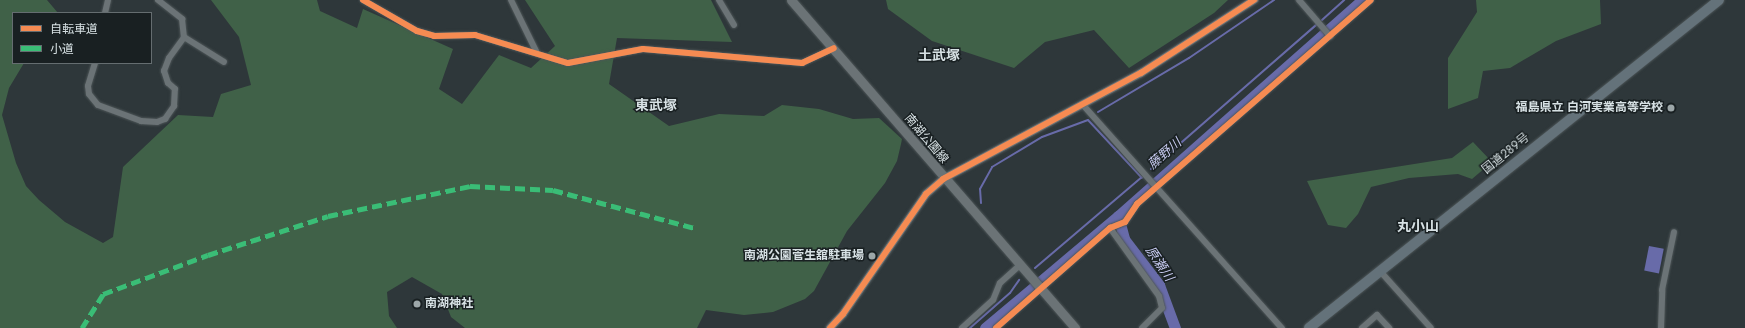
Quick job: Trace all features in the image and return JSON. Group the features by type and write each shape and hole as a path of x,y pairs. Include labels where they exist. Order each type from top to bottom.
{"highway":[{"name":"国道289号","path":"1309,328 1719,0"}],"main road":[{"name":"南湖公園線","path":"791,0 834,48 943,179 1075,328"}],"street":[{"path":"105,12 108,0"},
{"path":"95,64 88,86 89,94 98,106 141,121 157,122 165,119 174,106 175,89 168,84 164,71 169,58 184,37 182,19 158,0"},
{"path":"363,0 417,31 434,36 475,35 536,51 568,63 643,49 798,63 834,48"},
{"path":"512,0 536,51"},
{"path":"718,0 734,25"},
{"path":"830,328 843,314 926,194 943,179 1141,73 1254,0"},
{"path":"1299,0 1330,36"},
{"path":"996,328 1041,291 1110,228 1116,224 1123,223 1129,213 1155,188 1371,0"},
{"path":"184,37 224,62"},
{"path":"1083,105 1147,180 1282,328"},
{"path":"1110,228 1159,296 1162,308 1142,328"},
{"path":"1661,328 1662,290 1674,232"},
{"path":"962,328 993,300 1000,283 1019,266"},
{"path":"1380,271 1431,328"},
{"path":"1362,328 1377,315 1389,328"}],"green space":[{"path":"0,0 47,0 57,12 12,12 12,64 23,64 9,88 2,115 16,163 26,186 39,200 65,222 103,243 113,237 123,167 178,115 213,117 221,94 251,85 239,37 211,0 317,0 320,11 357,28 363,9 453,49 439,89 462,104 499,55 531,68 555,46 525,0 711,0 732,42 617,38 609,84 669,126 719,114 764,116 782,105 819,109 853,119 879,118 902,139 897,161 885,183 847,231 814,291 805,299 773,312 744,315 706,310 697,328 465,328 451,317 442,294 412,277 387,292 389,316 397,328 0,328"},
{"path":"886,0 1228,0 1214,13 1129,68 1094,30 1045,42 1014,68 932,41 888,9"},
{"path":"1476,0 1600,0 1601,24 1556,41 1510,68 1483,71 1478,98 1448,109 1448,58 1477,12"},
{"path":"1473,142 1492,162 1472,179 1458,174 1409,178 1371,187 1358,214 1346,228 1328,225 1307,181 1452,158"}],"water":[{"path":"1649,246 1664,249 1659,273 1644,271"}],"waterway":[{"path":"1098,112 1189,58 1274,0"},
{"path":"1322,20 1344,0"},
{"name":"藤野川","path":"985,328 1118,216 1362,0"},
{"path":"1151,169 1317,24"},
{"path":"981,203 980,189 992,167 1042,137 1088,120 1142,178"},
{"path":"1035,268 1142,177"},
{"name":"原瀬川","path":"1118,216 1124,239 1159,285 1175,328"},
{"path":"970,328 1010,293 1019,280"}],"marked path":[{"path":"82,328 103,294 208,255 328,216 470,186 553,190 695,228"}],"cycle path":[{"path":"363,0 417,31 434,36 475,35 568,63 643,49 802,63 834,48"},
{"path":"830,328 843,314 926,194 943,179 1141,73 1254,0"},
{"path":"996,328 1110,228 1125,222 1137,204 1371,0"}],"place":[{"name":"福島県立 白河実業高等学校","path":"1671,108"},
{"name":"南湖公園菅生舘駐車場","path":"872,256"},
{"name":"南湖神社","path":"417,304"}],"district":[{"name":"土武塚","path":"939,55"},
{"name":"東武塚","path":"656,105"},
{"name":"丸小山","path":"1418,226"}]}
